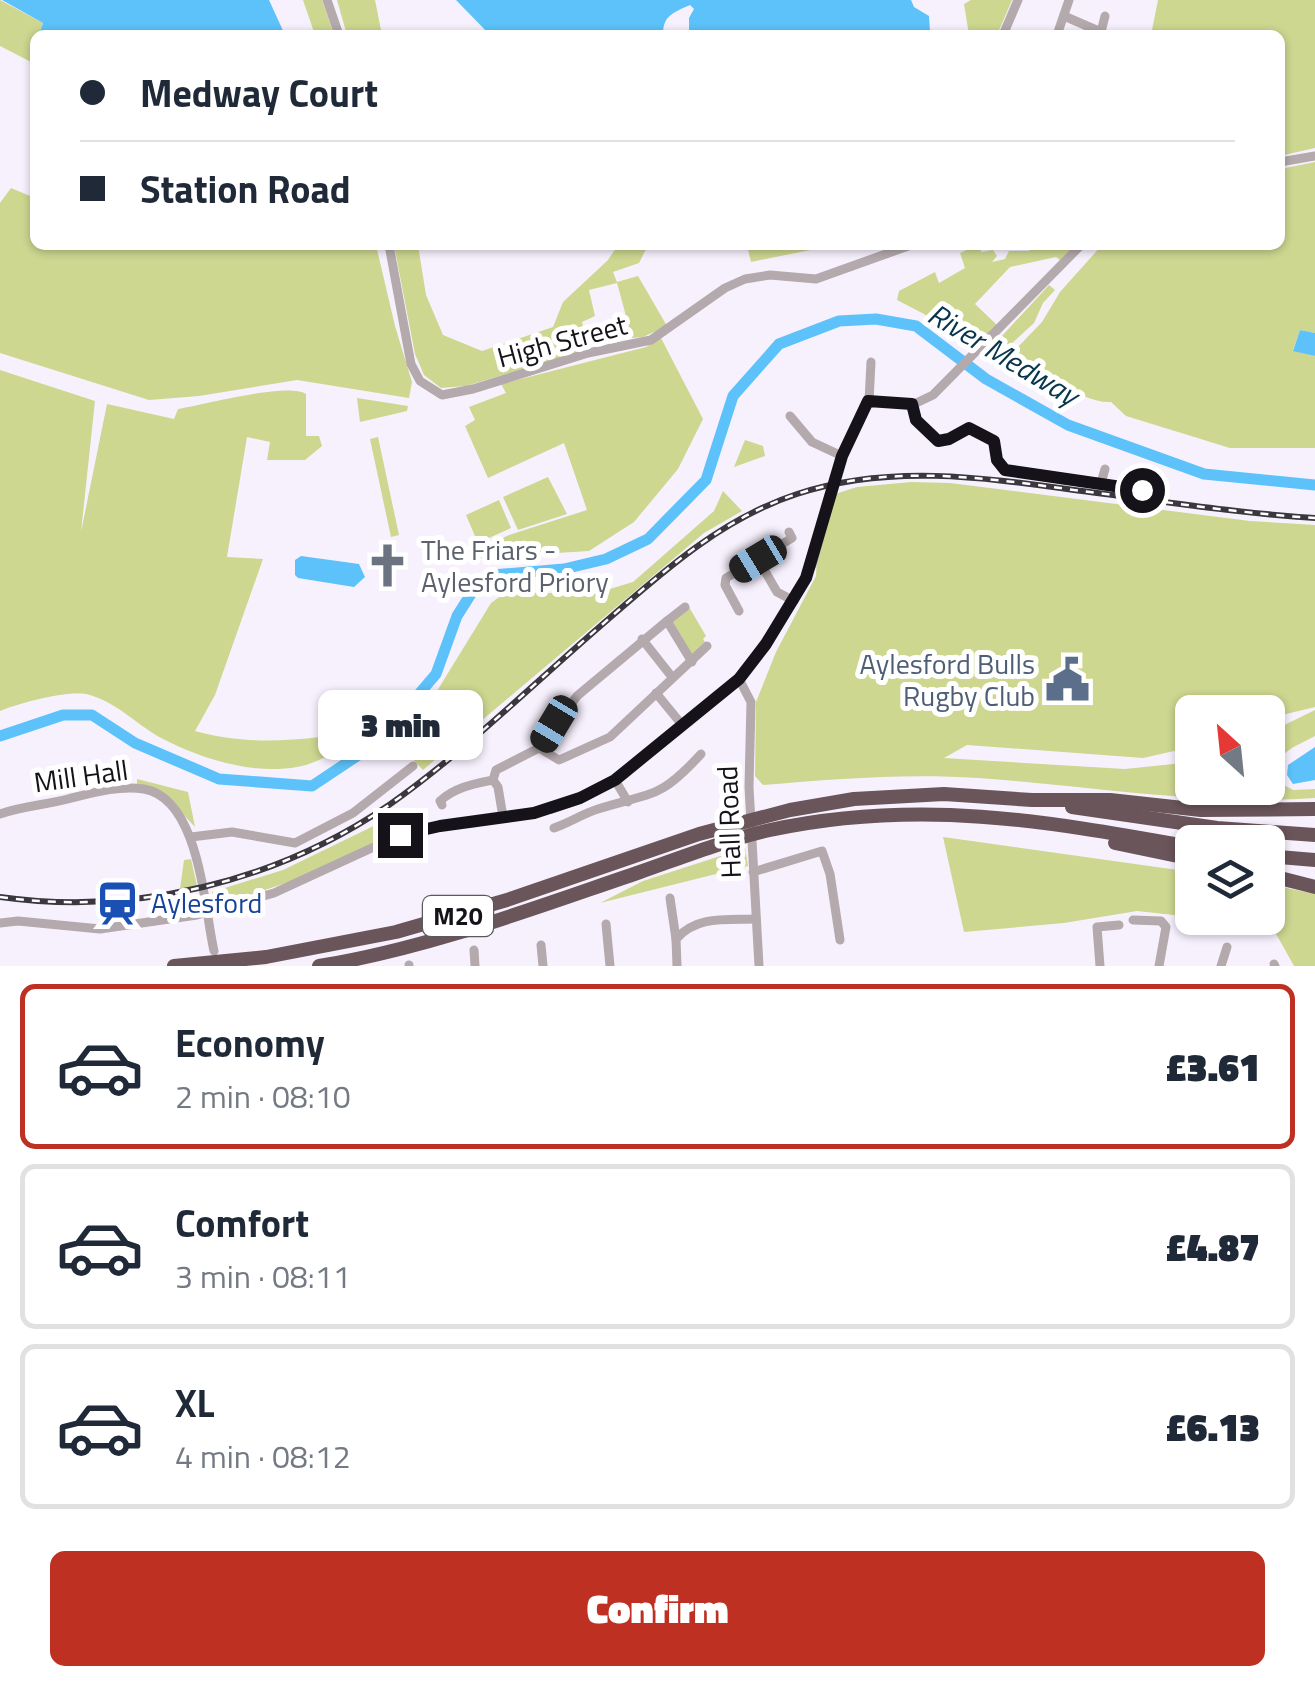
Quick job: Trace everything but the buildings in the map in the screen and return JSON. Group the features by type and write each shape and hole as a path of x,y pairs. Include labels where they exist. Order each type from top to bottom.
{"highway":[{"name":"M20","path":"174,966 266,957 396,932 854,799 916,795 1110,800 1244,811 1315,808"},
{"name":"M20","path":"1032,800 1164,822 1315,835"},
{"name":"M20","path":"771,823 884,814 974,814 1175,844"},
{"name":"M20","path":"1015,819 1175,855"},
{"name":"M20","path":"319,966 401,949 477,927 734,832"},
{"path":"1285,857 1315,860"},
{"path":"1285,879 1315,887"}],"street":[{"path":"327,0 337,30"},
{"path":"1005,30 1018,0"},
{"path":"1059,30 1070,0"},
{"path":"1064,16 1092,30"},
{"path":"1101,30 1105,16"},
{"path":"1285,161 1315,156"},
{"name":"High Street","path":"390,250 412,364 420,381 442,394 651,340 725,288 746,279 770,275 816,279 897,250"},
{"path":"868,401 923,403 994,336 1075,250"},
{"path":"0,923 18,921 100,929 205,912 274,893 400,835 552,809 615,780 739,679 794,602 812,565 842,456 868,401 871,362"},
{"path":"912,404 916,420 938,441 969,428 994,441 997,460 1005,470 1142,490 1145,482"},
{"path":"790,416 812,442 842,456"},
{"path":"1101,483 1105,470"},
{"path":"739,610 724,585 726,578 792,538 789,532"},
{"path":"758,559 777,592 794,602"},
{"path":"493,780 503,764 540,748 577,696 685,607"},
{"path":"667,622 692,662"},
{"path":"642,639 672,676"},
{"path":"540,748 559,760 610,737 708,646"},
{"name":"Hall Road","path":"739,679 751,702 748,776 760,966"},
{"path":"656,693 683,726"},
{"path":"554,828 596,809 665,788 700,754"},
{"path":"191,837 221,832 295,843 353,813 413,766"},
{"path":"442,805 440,801 445,796 468,785 493,780"},
{"path":"493,780 498,787 503,817"},
{"path":"615,780 628,802"},
{"name":"Mill Hall","path":"0,814 98,792 147,790 174,809 191,837 214,952"},
{"path":"753,872 822,851 830,874 840,940"},
{"path":"670,898 678,966"},
{"path":"676,939 687,928 703,921 756,919"},
{"path":"1133,920 1161,921 1166,927 1159,966"},
{"path":"606,924 610,966"},
{"path":"1100,966 1098,927 1119,925"},
{"path":"541,945 543,966"},
{"path":"1221,966 1228,947"},
{"path":"474,950 476,966"}],"green space":[{"path":"0,0 43,23 41,30 30,30 30,61 0,46"},
{"path":"303,0 322,0 332,30 313,30"},
{"path":"337,0 375,0 381,30 346,30"},
{"path":"971,0 1012,0 999,30 968,30 964,4"},
{"path":"1158,0 1315,0 1315,148 1285,155 1285,30 1152,30"},
{"path":"1315,162 1315,333 1300,330 1293,350 1315,356 1315,448 1230,448 1126,416 1111,402 1087,397 1060,383 1015,350 1042,322 1060,292 1098,250 1285,250 1285,168"},
{"path":"11,188 30,196 30,250 377,250 412,382 409,398 297,380 149,400 0,353 0,203"},
{"path":"395,250 419,250 426,295 443,335 482,351 553,327 563,302 615,250 646,250 639,263 613,272 617,282 638,276 667,326 632,338 617,283 589,290 595,316 582,322 588,349 466,386 441,388 424,375 415,354"},
{"path":"748,250 810,250 751,262"},
{"path":"967,250 993,250 997,256 992,262 1005,259 1009,251 1070,250 1060,260 1056,257 1010,267 975,304 997,325 973,350 924,314 897,300 899,291 935,272 939,283 965,268 960,253"},
{"path":"1049,285 1055,290 1043,303 1034,323 1009,346 1001,337"},
{"path":"661,338 703,419 678,469 634,522 589,551 475,558 473,552 509,535 587,510 564,443 488,478 465,426 475,420 469,407 506,393 501,384 646,347"},
{"path":"0,370 95,401 81,532 107,404 174,419 178,409 244,396 281,391 306,394 306,436 319,436 322,446 305,460 267,460 270,442 247,437 227,557 263,559 215,695 195,731 262,740 306,739 373,729 307,764 263,769 228,764 178,746 110,703 90,695 58,695 0,711"},
{"path":"357,398 408,406 407,411 360,422"},
{"path":"378,437 399,535 391,537 370,439"},
{"path":"745,440 763,446 765,456 734,467"},
{"path":"548,477 567,514 518,530 503,497"},
{"path":"950,483 1250,521 1315,525 1315,707 1285,714 1285,695 1175,695 1175,751 1143,758 967,745 944,758 1125,769 1175,764 1175,796 951,777 870,777 763,785 755,776 756,702 776,652 816,576 832,495 857,487"},
{"path":"723,491 742,511 704,533 423,770 402,748 491,603 506,592 593,594 633,582 714,511"},
{"path":"499,500 511,528 478,543 466,515"},
{"path":"689,607 706,636 692,656 672,622"},
{"path":"1315,710 1315,736 1285,753 1285,725"},
{"path":"137,779 188,792 195,827 165,795 137,784"},
{"path":"1285,786 1293,790 1315,789 1315,798 1285,799"},
{"path":"392,817 399,833 292,881 219,905 212,897 212,892 283,870"},
{"path":"943,837 1175,870 1175,915 1137,911 1064,923 964,932"},
{"path":"745,848 748,866 600,903 643,881"},
{"path":"191,859 197,886 180,889 184,860"},
{"path":"1285,888 1315,894 1315,966 1294,966 1277,935 1285,935"}],"water":[{"path":"2,0 269,0 283,30 41,30 43,23"},
{"path":"456,0 911,0 914,7 929,16 930,30 689,30 694,9 690,5 670,16 664,30 485,30"},
{"path":"1300,330 1315,333 1315,356 1293,351"},
{"path":"301,556 359,564 365,577 354,587 298,578 295,560"},
{"path":"1315,747 1315,780 1293,784 1287,775 1288,765"}],"waterway":[{"name":"River Medway","path":"0,736 63,715 92,715 135,743 219,779 312,786 378,742 436,674 457,616 476,586 492,575 564,569 606,559 648,539 706,480 733,396 779,344 839,321 876,319 916,326 986,379 1068,425 1204,474 1315,485"}],"railway":[{"path":"0,897 51,902 153,897 203,887 300,855 389,805 443,764 690,551 741,519 797,494 866,479 935,476 1315,518"}],"place":[{"name":"The Friars - Aylesford Priory","path":"388,566"},
{"name":"Aylesford Bulls Rugby Club","path":"1068,680"},
{"name":"Aylesford","path":"118,903"}],"route":[{"path":"400,835 534,813 580,798 615,780 739,679 794,602 806,578 832,484 868,401 912,404 916,420 938,441 969,428 977,431 994,441 997,460 1005,470 1142,490"}]}
